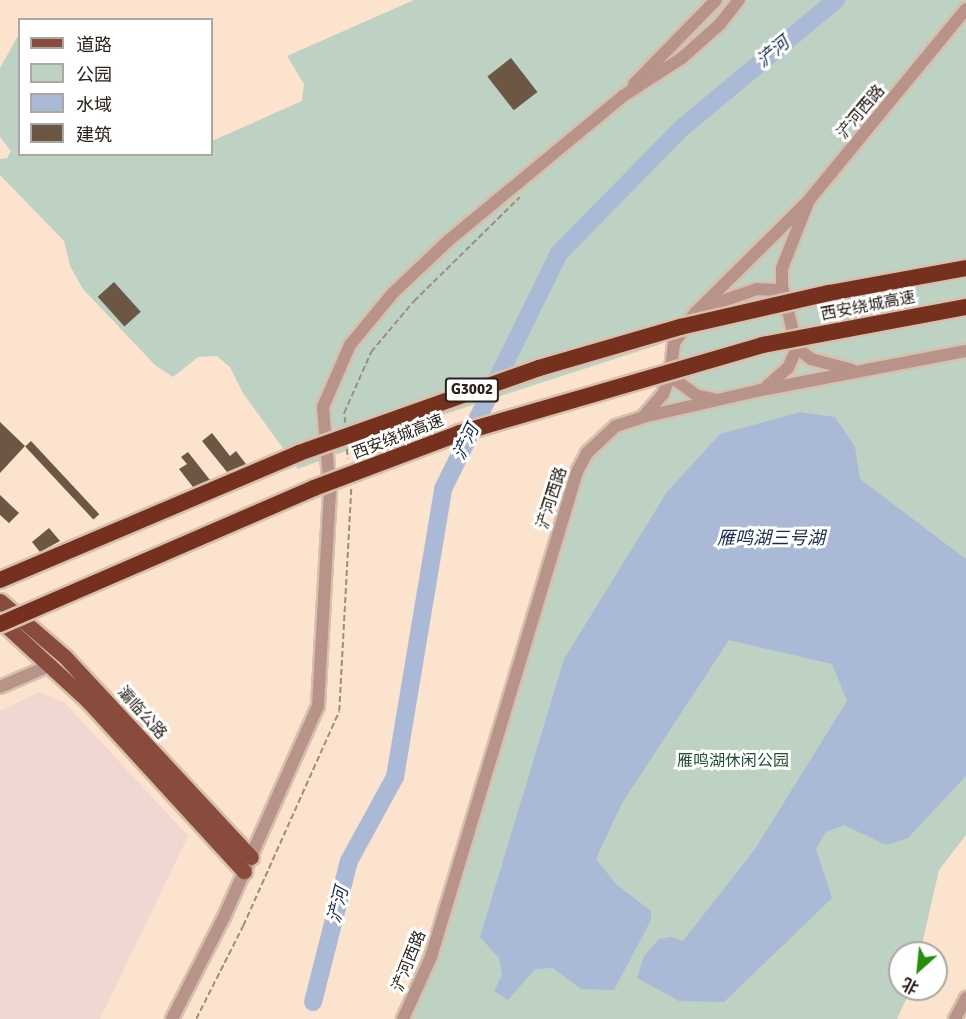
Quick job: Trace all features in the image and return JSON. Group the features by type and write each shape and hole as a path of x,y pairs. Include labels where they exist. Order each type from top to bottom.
{"highway":[{"name":"西安绕城高速","path":"0,580 299,453 538,368 680,327 829,293 966,268"},
{"name":"西安绕城高速","path":"0,622 314,488 460,433 763,345 966,307"}],"main road":[{"name":"灞临公路","path":"0,601 65,657 248,864"},
{"name":"灞临公路","path":"0,622 51,665 248,864"}],"street":[{"path":"172,1019 248,864 318,706 330,491 323,407 336,372 350,345 424,263 623,96 717,0"},
{"path":"623,96 682,58 720,24 739,0"},
{"name":"浐河西路","path":"403,1019 431,957 577,472 599,439 616,426 644,417 663,394 670,376 674,343 696,312 809,200 966,9"},
{"path":"761,390 788,368 797,348 785,297 784,259 809,200"},
{"path":"696,312 757,289 777,290 785,297"},
{"path":"797,348 811,359 856,372"},
{"path":"644,417 761,390 966,351"},
{"path":"670,376 698,396 719,400"},
{"path":"0,687 51,665"},
{"path":"956,1019 966,998"}],"path":[{"path":"345,425 344,414 371,352 414,301 521,196"},
{"path":"347,447 349,470"},
{"path":"350,481 351,492"}],"shaded area":[{"path":"39,692 65,703 188,836 100,1019 0,1019 0,711"}],"green space":[{"name":"雁鸣湖休闲公园","path":"414,0 966,0 966,835 939,870 923,941 888,941 888,1001 905,1001 897,1019 403,1019 431,957 587,453 663,394 673,357 706,299 658,345 445,414 298,469 243,393 230,367 217,356 198,357 173,377 155,365 83,289 70,266 64,241 0,175 0,159 7,158 11,151 0,137 0,68 18,36 18,156 213,156 213,141 302,101 304,84 287,56"}],"water":[{"name":"雁鸣湖三号湖","path":"800,412 835,417 855,447 860,479 966,559 966,776 908,838 886,845 844,825 826,832 816,849 832,898 724,1002 679,1001 637,978 644,956 659,939 671,937 683,941 755,849 847,701 832,664 729,640 622,803 596,859 616,884 651,911 651,920 614,990 581,989 553,968 535,969 508,1000 494,991 502,975 499,958 480,937 564,659 667,492 720,434"}],"building":[{"path":"511,58 537,92 514,110 487,76"},
{"path":"114,282 141,312 124,326 98,297"},
{"path":"0,422 25,446 0,473"},
{"path":"212,433 230,456 236,451 246,464 227,472 202,441"},
{"path":"31,441 99,514 93,520 25,446"},
{"path":"188,452 210,480 193,487 179,469 187,464 181,457"},
{"path":"0,495 19,513 9,523 0,515"},
{"path":"49,528 60,541 40,552 32,542"}],"waterway":[{"name":"浐河","path":"313,1002 349,861 395,777 443,489 559,253 683,127 836,0"}]}
